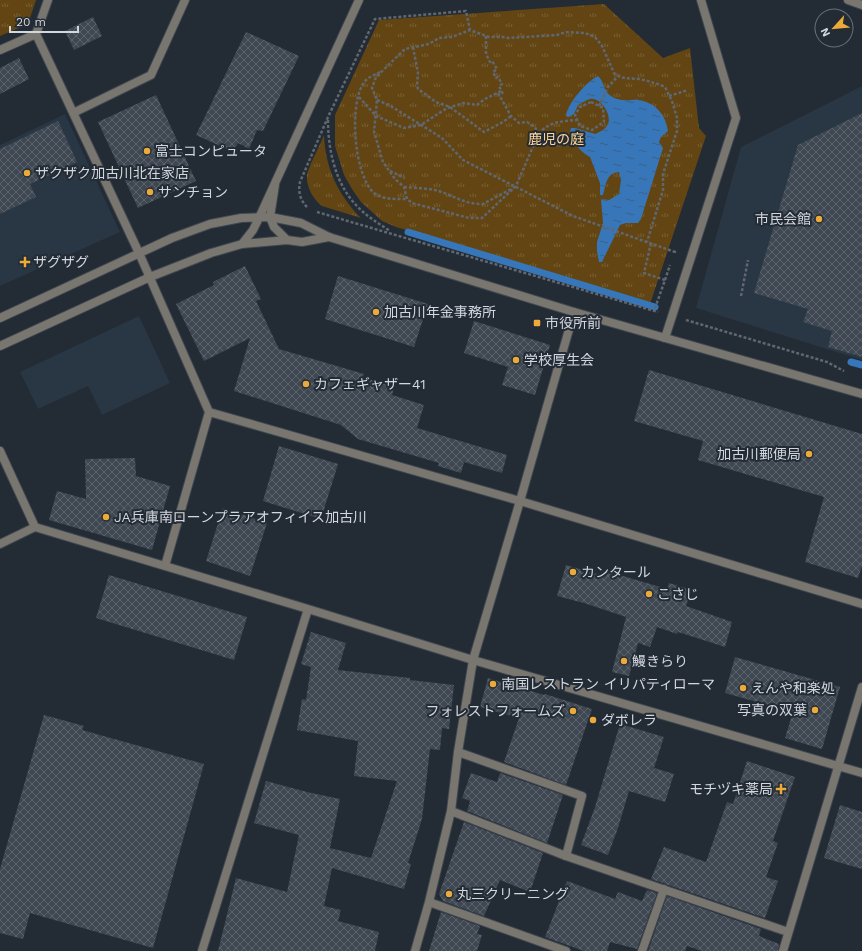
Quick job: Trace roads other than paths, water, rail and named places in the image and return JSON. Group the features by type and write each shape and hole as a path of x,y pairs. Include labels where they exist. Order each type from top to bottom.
{"street":[{"path":"48,0 36,34 150,277 209,412 165,566"},
{"path":"73,113 151,75 185,0"},
{"path":"242,244 253,230 259,218 359,0"},
{"path":"665,338 736,118 701,0"},
{"path":"848,0 862,5"},
{"path":"0,50 36,34"},
{"path":"276,180 270,217 274,227 287,240"},
{"path":"0,318 139,253 202,226 241,218 270,217 301,223 329,237 574,312 862,394"},
{"path":"0,346 150,277 211,253 242,244 287,240 302,242 329,237"},
{"path":"415,951 429,902 451,811 458,752 473,660 574,312"},
{"path":"209,412 520,501 862,604"},
{"path":"0,451 35,527"},
{"path":"0,544 35,527 473,660 862,773"},
{"path":"202,951 308,609"},
{"path":"783,951 862,687"},
{"path":"458,752 582,796 566,856"},
{"path":"451,811 566,856 788,932"},
{"path":"642,951 664,890"},
{"path":"429,902 566,951"}],"water":[{"path":"598,76 607,92 613,97 624,100 644,101 654,106 659,110 665,120 668,131 661,137 659,142 663,148 641,219 638,223 626,223 620,225 602,262 599,262 597,251 597,242 603,223 601,199 609,200 619,194 621,180 619,172 611,175 607,180 603,195 600,195 600,183 590,157 577,146 570,132 571,128 575,128 595,134 607,126 609,120 605,107 594,99 590,99 578,105 574,114 568,117 566,115 571,104 579,93 588,83"}],"waterway":[{"path":"408,232 655,307"},
{"path":"851,362 862,365"}],"place":[{"name":"富士コンピュータ","path":"147,151"},
{"name":"ザクザク加古川北在家店","path":"27,173"},
{"name":"サンチョン","path":"150,192"},
{"name":"市民会館","path":"819,219"},
{"name":"ザグザグ","path":"25,262"},
{"name":"加古川年金事務所","path":"376,312"},
{"name":"市役所前","path":"537,323"},
{"name":"学校厚生会","path":"516,360"},
{"name":"カフェギャザー41","path":"306,384"},
{"name":"加古川郵便局","path":"809,454"},
{"name":"JA兵庫南ローンプラアオフィイス加古川","path":"106,517"},
{"name":"カンタール","path":"573,572"},
{"name":"こさじ","path":"649,594"},
{"name":"鰻きらり","path":"624,661"},
{"name":"南国レストラン イリパティローマ","path":"493,684"},
{"name":"えんや和楽処","path":"743,688"},
{"name":"写真の双葉","path":"815,710"},
{"name":"フォレストフォームズ","path":"573,711"},
{"name":"ダボレラ","path":"593,720"},
{"name":"モチヅキ薬局","path":"781,789"},
{"name":"丸三クリーニング","path":"449,894"}],"park label":[{"name":"鹿児の庭","path":"556,139"}]}
